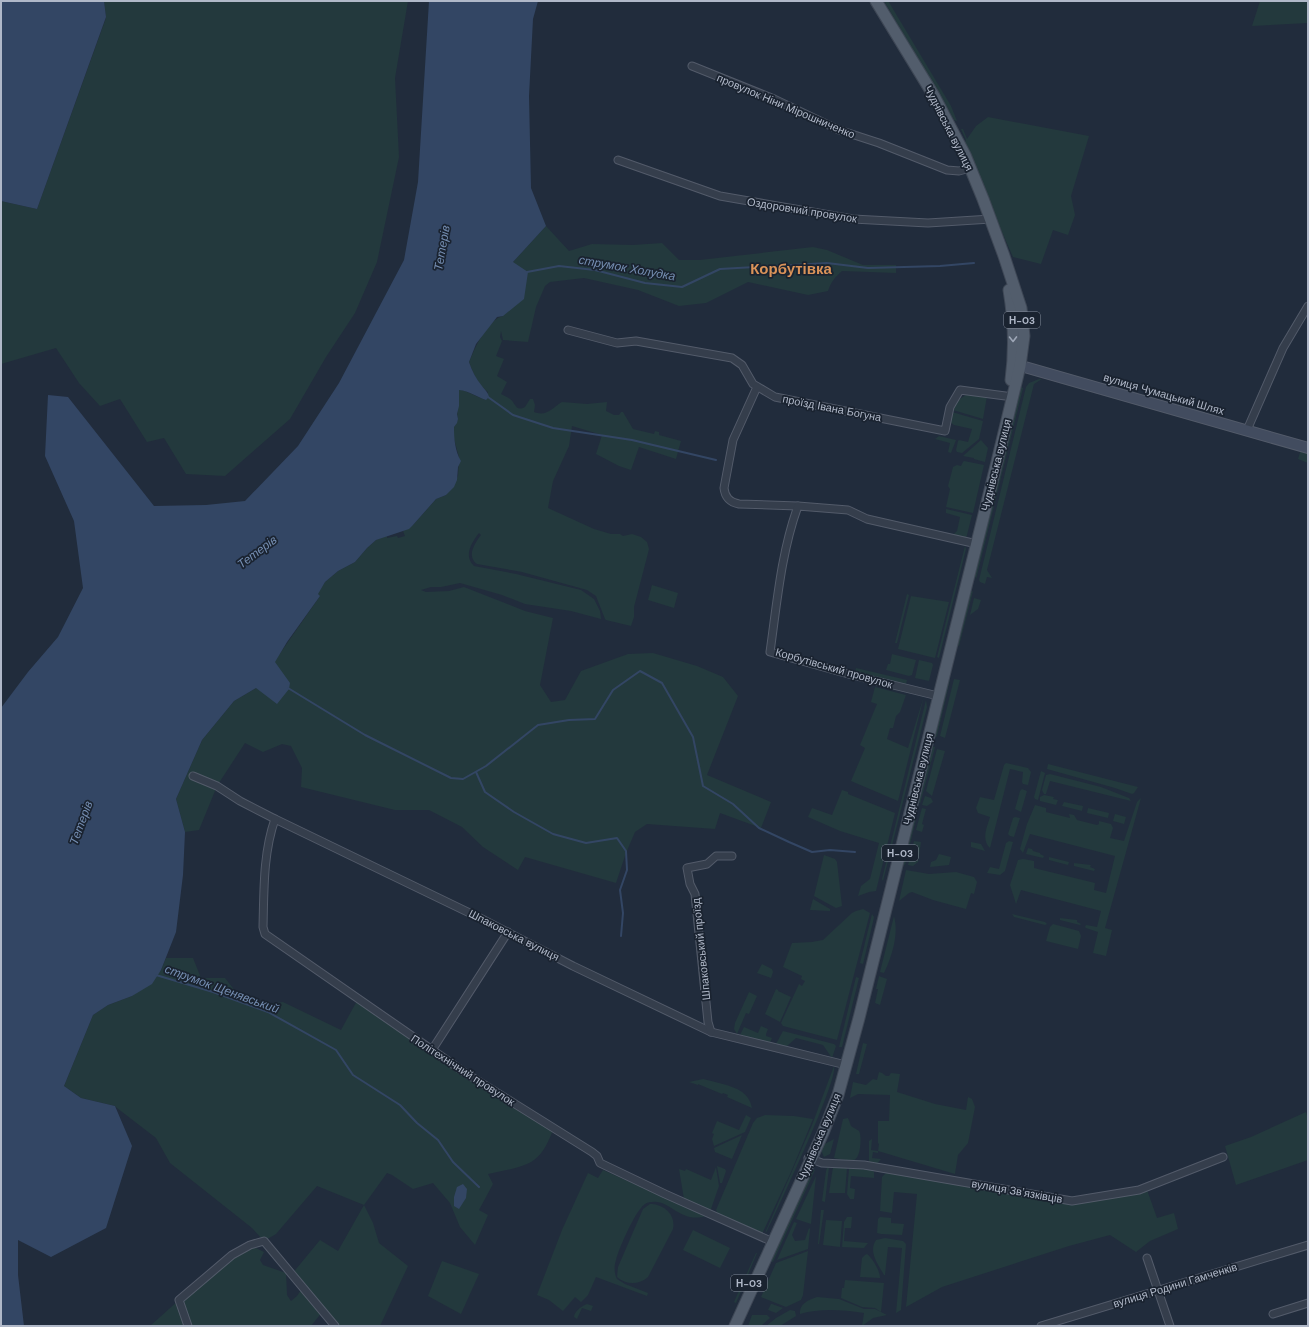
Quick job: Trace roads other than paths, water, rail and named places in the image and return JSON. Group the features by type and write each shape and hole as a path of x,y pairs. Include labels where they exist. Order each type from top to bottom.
{"main road":[{"name":"Чуднівська вулиця","path":"730,1326 836,1101 974,544 1010,396 1016,365 1024,345 1020,308 991,219 970,168 934,96 875,1"},
{"name":"Чуднівська вулиця","path":"735,1326 770,1241"}],"street":[{"name":"провулок Ніни Мірошниченко","path":"692,66 774,99 839,130 879,143 947,170 953,172 970,168"},
{"name":"Оздоровчий провулок","path":"618,160 720,196 846,218 928,223 991,219"},
{"path":"1247,430 1283,348 1308,306"},
{"name":"проїзд Івана Богуна","path":"568,330 618,343 636,341 732,358 742,365 749,378 757,387 775,397 945,431 950,407 960,390 1010,396"},
{"name":"вулиця Чумацький Шлях","path":"1016,365 1308,448"},
{"path":"757,387 733,440 724,488 727,498 733,503 848,510 867,519 974,544"},
{"name":"Корбутівський провулок","path":"798,506 791,528 781,573 770,652 852,675 936,695"},
{"name":"Шпаковська вулиця","path":"193,776 217,786 240,802 508,932 573,966 711,1032 844,1065"},
{"name":"Політехнічний провулок","path":"275,819 269,835 264,875 263,927 265,934 464,1072 598,1156 600,1163 770,1241"},
{"name":"Шпаковський проїзд","path":"711,1032 708,1022 695,894 690,884 687,868 708,864 716,856 732,856"},
{"path":"432,1050 508,932"},
{"name":"вулиця Звʼязківців","path":"809,1158 822,1163 864,1165 1072,1201 1139,1190 1223,1157"},
{"path":"188,1326 179,1300 232,1255 250,1245 264,1240 335,1326"},
{"name":"вулиця Родини Гамченків","path":"1041,1326 1308,1245"},
{"path":"1147,1258 1170,1326"},
{"path":"1273,1314 1308,1303"}],"water":[{"path":"1,1 104,1 106,17 37,209 1,201"},
{"name":"Тетерів","path":"429,1 538,1 533,19 529,96 531,188 546,226 513,262 528,272 524,299 503,316 497,317 476,344 469,362 476,378 489,397 486,400 459,390 458,419 454,427 454,431 456,449 461,461 458,467 457,480 454,487 446,495 436,499 409,529 376,540 355,562 338,571 325,582 318,594 320,596 287,642 275,662 290,683 289,689 277,704 256,688 234,701 202,740 176,799 185,832 183,875 176,932 161,970 152,984 132,996 108,1005 93,1015 64,1086 81,1098 115,1106 132,1146 106,1228 51,1257 18,1240 18,1275 24,1326 1,1326 1,708 28,672 58,637 83,588 74,521 45,456 48,395 68,397 154,506 206,505 245,501 298,446 339,383 404,260 418,182"},
{"path":"463,1184 467,1189 466,1198 459,1209 454,1206 454,1197 457,1187"}],"waterway":[{"name":"струмок Холудка","path":"527,272 559,266 595,270 645,283 682,287 720,269 827,263 868,268 940,266 974,263"},
{"path":"488,397 513,415 553,428 632,440 716,460"},
{"path":"288,688 365,735 451,778 463,779 486,766 538,725 569,720 595,719 613,690 640,671 662,683 693,737 703,786 733,804 759,828 812,852 830,850 855,852"},
{"path":"476,772 485,792 514,812 553,834 586,843 617,838 626,851 627,870 620,890 623,913 621,936"},
{"name":"струмок Щенявський","path":"156,975 213,992 268,1012 336,1050 353,1075 400,1105 417,1123 438,1140 453,1162 479,1187"}],"district":[{"name":"Корбутівка","path":"791,269"}]}
